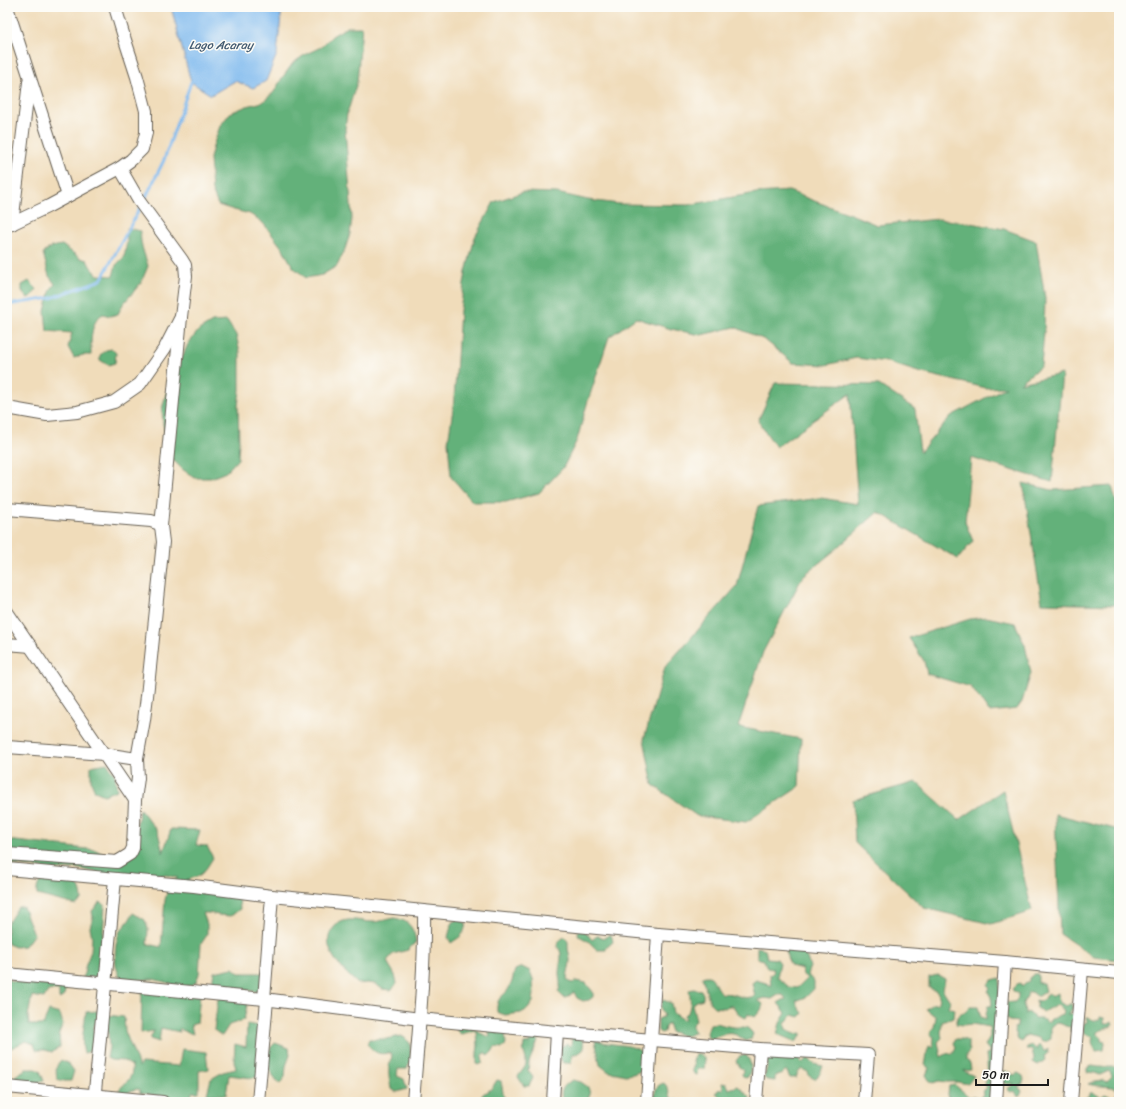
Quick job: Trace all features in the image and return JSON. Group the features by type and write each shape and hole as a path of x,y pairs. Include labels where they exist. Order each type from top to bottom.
{"street":[{"path":"7,7 68,196"},
{"path":"10,225 120,168 142,149 146,133 146,110 115,7"},
{"path":"10,225 30,77"},
{"path":"7,854 117,862 130,854 133,848 135,800 138,778 137,759 147,696 163,542 161,526 186,276 185,265 182,260 141,205 120,168"},
{"path":"7,408 47,415 77,412 114,402 140,384 166,348 181,317"},
{"path":"7,509 151,521 161,526"},
{"path":"7,612 135,800"},
{"path":"7,644 31,646"},
{"path":"7,747 104,754 137,759"},
{"path":"7,869 194,886 272,896 658,934 1005,962 1119,973"},
{"path":"95,1099 115,879"},
{"path":"258,1102 272,896"},
{"path":"413,1102 425,940 424,910"},
{"path":"647,1102 658,934"},
{"path":"996,1102 1005,962"},
{"path":"1072,1102 1082,970"},
{"path":"7,974 265,1000 420,1019 556,1032 760,1049 868,1055 864,1102"},
{"path":"553,1102 556,1032"},
{"path":"756,1102 760,1049"},
{"path":"7,1087 95,1099 163,1102"}],"green space":[{"path":"347,27 362,27 357,82 347,114 345,129 352,218 350,234 337,266 322,275 306,278 293,267 283,249 263,223 250,214 218,205 212,191 210,158 220,126 230,113 247,106 263,102 274,92 293,63 306,54 321,47 332,36"},
{"path":"789,191 877,225 939,219 1004,229 1036,241 1045,298 1041,366 1020,383 1062,374 1052,482 971,458 965,522 973,541 958,559 878,512 803,576 763,652 738,727 801,739 799,787 746,822 697,816 653,785 644,739 665,667 737,586 758,506 821,498 858,504 850,394 776,447 758,421 775,383 879,385 915,409 920,452 951,416 1006,387 986,388 918,372 887,362 856,358 826,365 793,363 765,340 735,327 701,335 671,329 636,318 609,337 577,440 563,468 539,493 506,502 473,502 451,477 448,442 453,409 460,310 466,272 475,237 494,202 523,192 557,193 588,200 619,204 688,205 756,193"},
{"path":"127,228 141,231 142,244 148,266 141,283 123,304 118,314 110,316 103,314 99,317 93,327 91,355 83,355 74,358 68,347 72,333 47,331 45,311 51,289 55,284 49,276 43,253 51,247 62,245 80,258 87,260 98,275 113,276 116,265 124,257 127,242"},
{"path":"29,281 37,289 32,296 27,298 22,292 22,285"},
{"path":"227,321 236,335 240,352 238,459 226,472 211,478 195,478 182,469 170,457 163,424 162,409 166,394 188,344 199,330 212,322"},
{"path":"112,349 116,353 115,363 108,365 100,360 100,355 106,350"},
{"path":"1023,483 1052,490 1112,486 1119,513 1119,605 1042,603"},
{"path":"986,617 1015,623 1025,645 1031,673 1022,702 1017,709 989,712 971,687 927,674 924,661 909,638 970,619"},
{"path":"107,763 115,775 117,790 104,795 95,791 91,781 91,766"},
{"path":"916,782 959,820 1003,790 1032,911 991,924 924,908 855,843 853,800"},
{"path":"140,809 158,832 163,853 171,829 200,830 196,845 207,846 213,858 200,875 186,880 239,898 240,909 231,916 203,913 207,924 207,935 201,944 199,974 196,982 188,987 153,979 136,980 120,977 115,960 116,942 120,931 128,922 133,913 145,920 148,929 147,944 161,947 165,900 169,884 178,878 166,875 124,875 99,873 76,868 58,870 7,864 7,840 96,850 117,863 131,853"},
{"path":"1055,814 1119,830 1119,960 1094,957 1060,934"},
{"path":"56,876 75,882 80,889 82,900 76,905 37,895 38,886 41,881"},
{"path":"100,902 105,905 100,977 83,978 91,951 92,937 90,927 93,917 92,911"},
{"path":"18,907 23,907 34,934 25,946 15,947 8,944 7,924"},
{"path":"394,918 407,923 410,926 414,933 416,942 408,950 393,954 387,961 394,974 397,984 391,990 382,989 376,984 358,984 335,960 331,952 329,937 332,930 337,924 345,920 376,922"},
{"path":"459,919 466,923 464,931 460,937 451,943 448,937 451,926 454,921"},
{"path":"583,928 592,940 597,936 600,936 603,939 610,934 613,942 606,948 606,950 597,950 588,941 579,936 577,931"},
{"path":"564,937 568,942 570,958 567,979 569,982 573,983 576,981 586,983 593,992 593,997 589,1000 583,1001 577,998 574,992 566,998 558,992 560,985 559,973 561,953 558,947 558,942"},
{"path":"757,947 765,949 767,958 777,959 780,963 777,977 789,987 797,988 807,978 803,975 802,969 791,966 787,957 786,949 802,951 807,958 810,967 807,974 814,982 814,989 806,997 796,1001 803,1013 800,1017 793,1015 785,1023 786,1030 795,1034 802,1033 796,1042 777,1034 780,1023 786,1013 778,1003 786,999 783,995 778,995 772,999 764,998 758,1000 763,1004 761,1010 755,1017 748,1014 746,1018 739,1015 733,1006 728,1006 725,1008 714,1007 710,1003 702,977 711,977 717,989 721,993 744,998 755,996 752,983 756,980 771,986 770,975 774,972 773,969 767,968 764,960 757,958"},
{"path":"522,967 530,971 533,979 533,1002 528,1009 521,1013 505,1015 497,1012 499,999 508,990 515,970"},
{"path":"233,968 239,973 263,973 259,992 232,988 249,995 244,1020 229,1025 222,1036 214,1030 218,999 229,987 212,984 214,972"},
{"path":"1034,974 1038,974 1038,983 1043,983 1045,992 1037,996 1032,992 1028,992 1023,1003 1025,1014 1028,1012 1034,1019 1040,1019 1048,1023 1051,1019 1063,1014 1064,1011 1058,1005 1055,1005 1043,1012 1037,1008 1036,1000 1040,1001 1048,994 1051,996 1058,993 1059,1002 1066,1006 1072,1003 1073,1005 1071,1011 1067,1014 1074,1013 1074,1031 1070,1031 1071,1026 1069,1027 1056,1023 1051,1026 1051,1039 1047,1041 1042,1042 1039,1038 1027,1035 1024,1037 1022,1042 1018,1040 1014,1028 1017,1027 1018,1022 1009,1021 1006,1019 1007,1002 1015,1002 1018,998 1018,993 1015,993 1012,989 1017,984 1021,983 1022,987 1029,982 1029,978"},
{"path":"938,975 945,979 943,990 950,1001 948,1007 955,1009 954,1017 942,1022 942,1038 938,1042 941,1057 946,1054 953,1053 956,1047 954,1043 956,1039 968,1041 970,1050 966,1055 966,1060 970,1063 971,1070 963,1071 974,1076 968,1084 939,1081 933,1083 926,1075 929,1068 925,1065 927,1051 929,1046 933,1048 934,1037 930,1034 934,1027 936,1017 926,1009 932,1004 938,1003 939,995 936,991 929,988 929,977"},
{"path":"1000,978 993,1102 956,1102 949,1099 949,1086 955,1085 969,1097 974,1096 979,1098 983,1095 984,1090 987,1088 985,1084 987,1073 986,1054 990,1052 985,1045 990,1037 989,1027 972,1024 956,1024 959,1014 970,1007 978,1007 981,1017 986,1019 988,1006 992,1006 991,997 988,992 990,987 988,984 992,980"},
{"path":"7,979 11,981 67,986 63,997 59,999 59,991 55,990 48,991 44,998 32,996 28,1016 29,1025 43,1025 49,1011 60,1014 63,1024 59,1033 60,1047 52,1052 36,1050 34,1044 26,1041 7,1049"},
{"path":"689,990 701,990 703,994 703,999 692,1004 696,1020 692,1024 692,1027 695,1032 685,1036 671,1032 668,1023 664,1032 661,1033 658,1031 658,1019 663,1017 664,1014 661,1007 663,1000 671,1003 673,1013 683,1020 685,1019 684,1015 688,1013 690,1007"},
{"path":"142,992 200,995 197,1023 191,1025 193,1034 179,1029 180,1032 161,1028 159,1042 150,1039 154,1031 141,1033"},
{"path":"98,1011 97,1021 93,1028 96,1040 92,1051 84,1053 83,1039 86,1012"},
{"path":"107,1015 124,1017 125,1031 139,1067 141,1063 179,1066 182,1049 206,1052 208,1069 199,1071 199,1092 192,1092 191,1101 140,1093 139,1089 132,1090 124,1096 118,1091 130,1077 132,1066 124,1061 111,1060 107,1058 109,1047"},
{"path":"1089,1017 1092,1020 1100,1020 1100,1017 1104,1018 1104,1024 1109,1024 1112,1022 1113,1025 1096,1033 1101,1037 1101,1041 1105,1042 1104,1050 1096,1051 1092,1041 1093,1037 1085,1034 1083,1030 1084,1023 1087,1022 1087,1018"},
{"path":"717,1023 733,1027 744,1027 749,1029 753,1034 751,1039 745,1041 733,1034 725,1034 712,1039 708,1037 707,1032 710,1024"},
{"path":"247,1024 258,1026 267,1041 266,1058 271,1047 275,1043 289,1048 290,1055 286,1066 285,1077 280,1084 277,1082 266,1060 265,1075 252,1078 229,1075 226,1095 207,1094 211,1079 223,1072 236,1069 234,1061 235,1044 246,1047"},
{"path":"495,1024 507,1030 505,1046 502,1048 495,1047 488,1056 485,1052 482,1056 483,1062 480,1065 477,1064 477,1032 473,1031 461,1034 457,1031 457,1026 477,1030 480,1033 490,1037 489,1032"},
{"path":"401,1036 410,1043 411,1062 406,1069 398,1069 397,1076 404,1079 407,1089 397,1092 391,1089 389,1078 389,1066 392,1054 382,1054 377,1052 367,1044 369,1039 387,1039"},
{"path":"530,1037 536,1037 538,1041 529,1062 528,1071 533,1078 529,1086 524,1086 518,1077 526,1064 524,1044 530,1043"},
{"path":"581,1037 584,1049 579,1053 573,1054 571,1062 563,1063 560,1057 560,1047 567,1044 569,1046 571,1045 572,1038"},
{"path":"595,1040 630,1046 638,1049 645,1055 645,1063 641,1071 625,1075 609,1072 600,1065"},
{"path":"1032,1045 1037,1050 1037,1047 1040,1045 1045,1052 1048,1048 1049,1053 1044,1056 1045,1060 1038,1065 1033,1062 1034,1058 1032,1050 1026,1050 1027,1047"},
{"path":"777,1051 794,1052 802,1063 808,1058 814,1064 823,1066 820,1074 815,1079 809,1076 808,1072 802,1069 798,1072 796,1078 790,1078 786,1070 781,1075 775,1076 775,1081 767,1080 764,1078 767,1068 767,1058"},
{"path":"695,1054 700,1054 705,1061 704,1069 698,1068 697,1075 694,1074 692,1069 694,1066 693,1062"},
{"path":"746,1055 751,1068 748,1077 745,1078 742,1075 743,1069 739,1067 736,1061 739,1057"},
{"path":"61,1060 69,1064 74,1071 71,1081 57,1079 56,1071"},
{"path":"1092,1066 1119,1067 1119,1074 1116,1077 1117,1082 1119,1083 1118,1102 1100,1102 1099,1100 1084,1102 1085,1098 1090,1096 1090,1093 1101,1097 1105,1094 1112,1097 1116,1096 1118,1089 1088,1084 1103,1080 1106,1082 1112,1076 1109,1071 1100,1075 1087,1072 1087,1068"},
{"path":"26,1069 35,1069 40,1071 44,1081 15,1084 15,1076"},
{"path":"1006,1071 1014,1075 1018,1073 1023,1076 1024,1080 1022,1085 1018,1086 1022,1091 1020,1096 1018,1097 1015,1091 1011,1092 1007,1089 1014,1083 1006,1084 999,1081 1002,1072"},
{"path":"497,1080 501,1081 504,1098 511,1102 479,1102 478,1100 484,1093 492,1088"},
{"path":"573,1080 581,1082 588,1087 590,1094 586,1102 564,1102 561,1095 562,1089"},
{"path":"664,1083 668,1088 671,1098 679,1102 662,1102 666,1100 663,1098 659,1100 655,1098 656,1088"},
{"path":"722,1083 727,1084 729,1089 738,1086 750,1097 748,1102 730,1102 720,1097 716,1093 718,1090 723,1089"}],"water":[{"name":"Lago Acaray","path":"171,7 282,7 277,54 266,81 253,88 235,81 211,95 191,82"}],"waterway":[{"path":"144,201 164,160 191,82"},
{"path":"7,305 51,298 101,280 140,208"}]}
